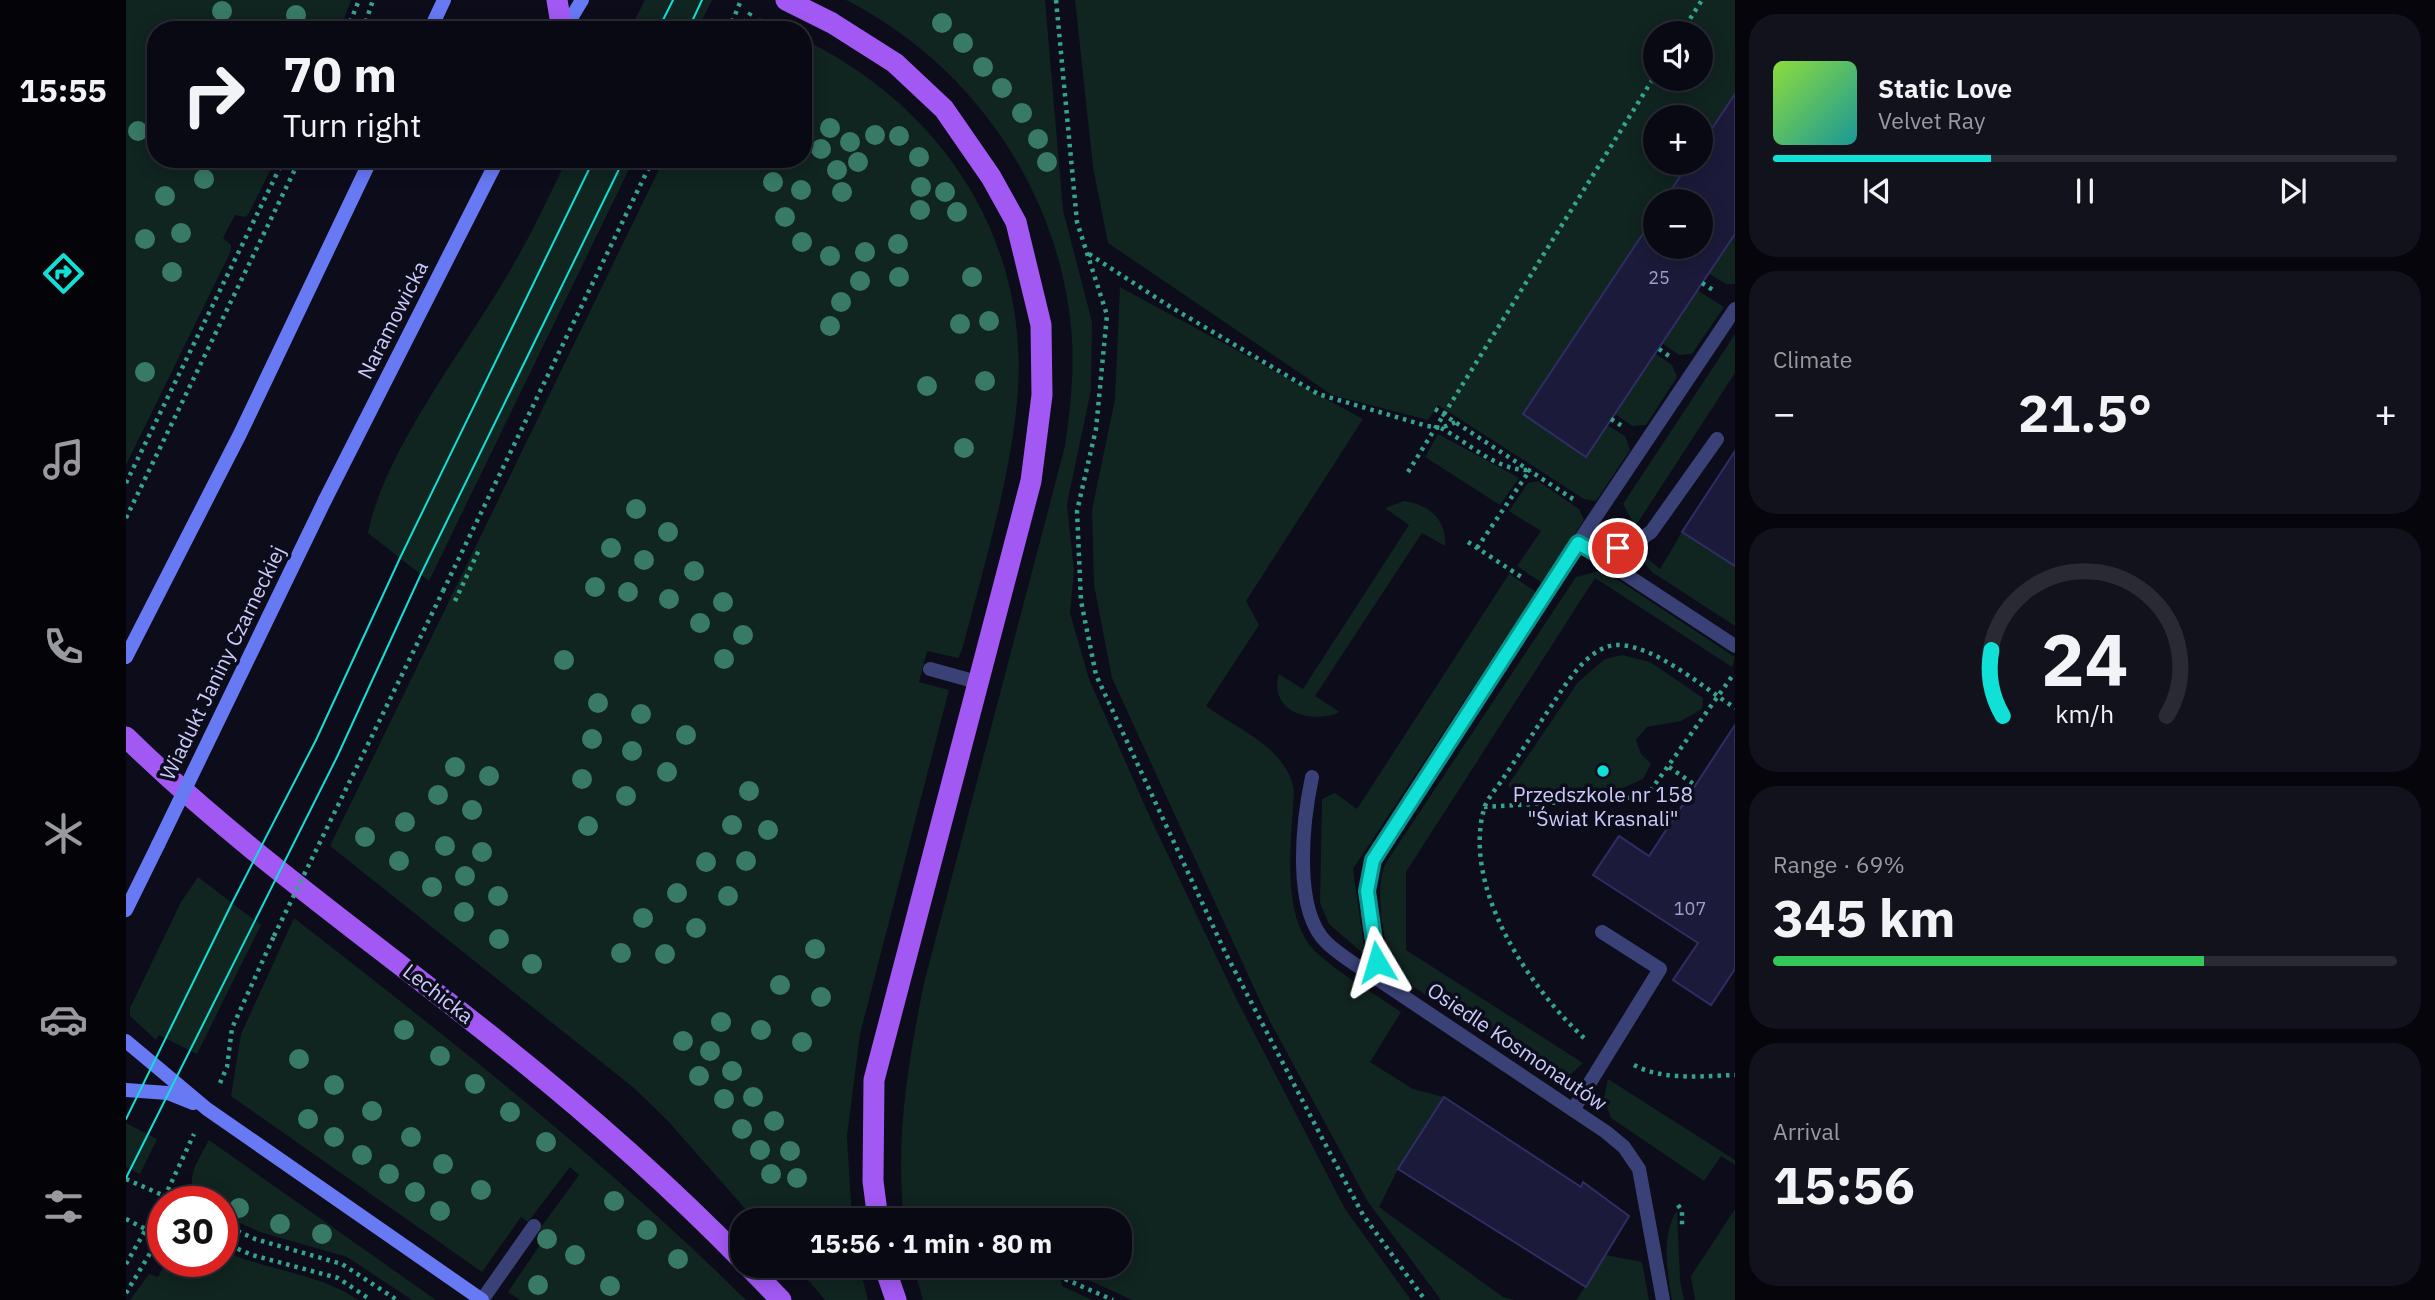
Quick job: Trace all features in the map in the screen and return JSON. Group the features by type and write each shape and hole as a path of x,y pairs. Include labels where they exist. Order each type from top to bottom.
{"main road":[{"path":"557,0 561,21"},
{"path":"786,0 832,23 895,63 944,109 991,177 1016,222 1041,325 1042,395 1031,481 874,1080 873,1181 876,1208"},
{"name":"Lechicka","path":"126,737 225,828 583,1112 679,1195 730,1248"},
{"path":"760,1278 781,1300"},
{"path":"888,1278 896,1300"}],"street":[{"path":"434,21 444,0"},
{"path":"569,21 582,0"},
{"path":"126,657 240,433 367,168"},
{"name":"Naramowicka","path":"325,500 493,168"},
{"path":"1385,984 1377,962 1367,891 1373,860 1578,543 1735,309"},
{"path":"1599,555 1637,541 1651,532 1717,439"},
{"name":"Wiadukt Janiny Czarneckiej","path":"126,910 325,500"},
{"path":"1578,543 1735,646"},
{"path":"930,669 977,682"},
{"name":"Osiedle Kosmonautów","path":"1312,777 1306,807 1305,887 1312,923 1327,943 1615,1139 1639,1169 1663,1300"},
{"path":"1573,1110 1660,969 1602,932"},
{"path":"126,1041 207,1109 482,1300 534,1226"},
{"path":"126,1090 168,1093 207,1109"}],"path":[{"path":"351,21 359,0"},
{"path":"366,21 373,0"},
{"path":"733,21 741,0"},
{"path":"1056,0 1077,222 1107,315 1096,429 1077,511 1081,601 1096,675 1226,954 1328,1149 1363,1215 1425,1300"},
{"path":"1689,21 1702,0"},
{"path":"746,21 753,9"},
{"path":"1408,471 1438,428 1442,414 1645,91"},
{"path":"126,483 280,168"},
{"path":"126,518 296,168"},
{"path":"274,936 649,168"},
{"path":"1089,254 1214,334 1318,394 1364,410 1438,428 1503,466 1514,470 1530,470"},
{"path":"1435,409 1597,515"},
{"path":"1438,428 1456,422"},
{"path":"1478,548 1530,470"},
{"path":"1468,542 1512,570"},
{"path":"455,601 479,550"},
{"path":"1735,708 1644,649 1616,645 1606,650 1573,674 1484,807 1480,839 1484,879 1504,932 1534,982 1556,1010 1607,1055 1643,1070 1689,1077 1735,1075"},
{"path":"1484,807 1646,797 1735,672"},
{"path":"1669,767 1695,785"},
{"path":"126,1179 147,1188"},
{"path":"126,1219 145,1228 126,1264"},
{"path":"238,1232 254,1239 342,1264 397,1300"},
{"path":"238,1249 338,1278 371,1300"},
{"path":"126,1293 147,1258"},
{"path":"1065,1279 1113,1300"}],"green space":[{"path":"126,0 351,0 343,21 147,21 147,168 272,168 249,213 246,217 235,215 223,238 231,245 231,251 126,465"},
{"path":"645,0 712,0 702,21 634,21"},
{"path":"846,0 1045,0 1063,210 1092,322 1091,390 1067,504 1074,571 1070,613 1089,679 1149,815 1236,998 1345,1209 1411,1300 1132,1300 1084,1278 1132,1278 1132,1208 903,1208 902,1130 913,1042 924,983 1065,446 1071,393 1072,340 1065,287 1051,235 1030,186 1004,140 971,98 934,60 892,27"},
{"path":"1075,0 1735,0 1735,94 1713,127 1713,105 1643,105 1643,175 1681,175 1672,189 1643,189 1643,232 1523,414 1585,456 1607,425 1625,436 1630,450 1596,501 1584,499 1438,405 1428,420 1332,395 1108,243 1093,167"},
{"path":"812,44 853,68 898,102 937,142 968,186 993,235 1010,287 1018,343 1017,402 1008,464 962,650 958,658 927,651 919,682 949,690 860,1034 847,1136 851,1208 744,1208 668,1121 634,1088 330,846 660,168 812,168"},
{"path":"563,168 630,168 429,581 368,533 377,501 408,435 516,260"},
{"path":"1735,234 1735,284 1726,284 1708,273"},
{"path":"1120,287 1363,419 1246,601 1259,625 1206,706 1272,751 1290,776 1294,791 1290,854 1292,899 1305,938 1317,953 1337,969 1401,1012 1370,1062 1413,1089 1444,1097 1398,1169 1379,1207 1503,1297 1514,1300 1441,1300 1368,1202 1267,1016 1112,678 1094,585 1092,510 1115,399"},
{"path":"1697,290 1724,307 1692,354 1679,355 1662,343"},
{"path":"1735,334 1735,373 1635,527 1623,504"},
{"path":"1656,354 1672,365 1677,377 1646,425 1632,426 1615,414"},
{"path":"1438,434 1519,478 1500,505 1425,457"},
{"path":"1538,481 1579,509 1584,520 1542,583 1517,566 1541,531 1509,511 1528,483"},
{"path":"1404,501 1421,506 1435,515 1443,528 1445,546 1422,533 1315,696 1340,712 1317,717 1294,712 1280,698 1277,687 1279,674 1303,689 1409,525 1385,508"},
{"path":"1682,532 1735,566 1735,626 1652,572 1637,554 1638,550 1660,569"},
{"path":"1603,570 1735,657 1732,667 1595,578 1406,872 1406,950 1583,1063 1570,1075 1554,1079 1400,978 1385,937 1380,887 1387,861 1576,577"},
{"path":"1509,574 1536,592 1353,869 1365,955 1329,924 1320,903 1322,799 1335,793 1357,809"},
{"path":"1622,655 1650,662 1703,698 1702,709 1681,721 1647,727 1636,740 1641,754 1651,764 1643,779 1623,788 1515,794 1508,785 1578,682 1605,659"},
{"path":"198,877 261,925 197,1054 159,1035 156,1040 130,1016 130,1008 181,902"},
{"path":"294,918 526,1102 637,1198 746,1300 520,1300 508,1292 546,1236 539,1230 579,1175 570,1167 528,1222 521,1217 482,1272 231,1096 241,1034"},
{"path":"1608,1079 1735,1160 1735,1165 1721,1156 1704,1181 1611,1118 1604,1098"},
{"path":"126,1123 157,1139 140,1174 126,1167"},
{"path":"209,1140 436,1300 412,1300 347,1257 260,1232 238,1222 238,1186 192,1186 197,1163"},
{"path":"1735,1209 1735,1300 1695,1300 1691,1276"},
{"path":"1677,1210 1680,1280 1684,1300 1672,1300 1667,1266 1667,1242"},
{"path":"1606,1255 1642,1262 1649,1300 1576,1300"},
{"path":"238,1257 326,1283 358,1300 130,1300 147,1277 238,1277"},
{"path":"806,1278 862,1278 868,1300 825,1300"},
{"path":"917,1278 1060,1278 1062,1286 1092,1300 923,1300"}],"building":[{"path":"1735,94 1735,234 1586,457 1523,414 1643,234 1643,259 1713,259 1713,189 1672,189 1681,175 1713,175 1713,127"},
{"path":"1735,451 1735,566 1682,532"},
{"path":"1735,725 1735,969 1711,1005 1673,980 1698,943 1593,875 1619,836 1649,856"},
{"path":"1444,1097 1581,1187 1583,1182 1629,1216 1586,1287 1398,1169"}],"tram line":[{"path":"662,21 673,0"},
{"path":"692,21 702,0"},
{"path":"126,1119 316,740 400,558 590,168"},
{"path":"126,1178 337,757 421,574 620,168"}],"place":[{"name":"Przedszkole nr 158 \"Świat Krasnali\"","path":"1603,771"}],"route":[{"path":"1377,962 1367,891 1368,873 1373,860 1578,543 1599,555 1618,548"}]}
